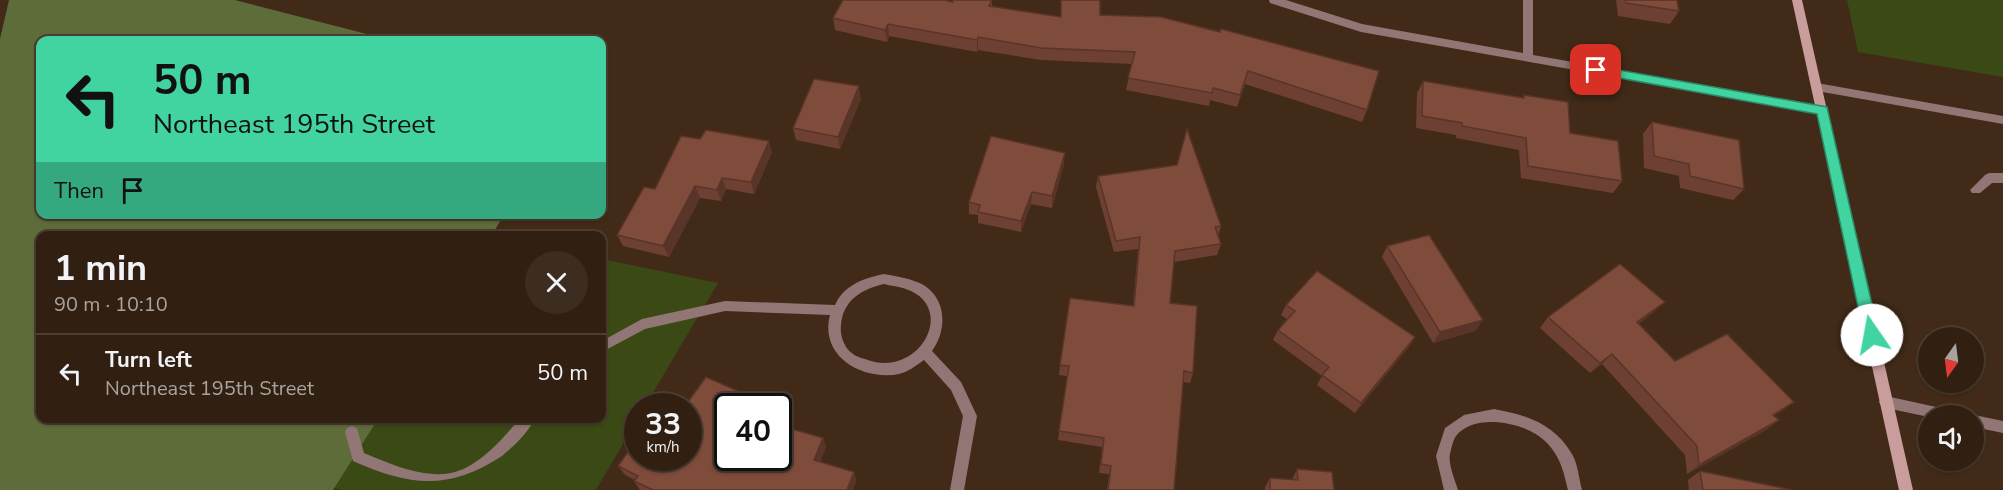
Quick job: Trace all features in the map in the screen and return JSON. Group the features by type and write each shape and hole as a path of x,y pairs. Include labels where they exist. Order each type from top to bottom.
{"street":[{"path":"1274,0 1361,28 1823,110"},
{"path":"1528,0 1528,58"},
{"path":"1797,0 1906,490"},
{"path":"1817,87 2003,120"},
{"path":"1976,190 1989,178 2003,178"},
{"path":"884,279 904,280 921,289 934,302 939,319 936,337 926,353 909,365 888,370 867,369 850,360 837,346 833,328 837,310 848,295 864,284 884,279"},
{"path":"606,345 642,324 724,306 837,310"},
{"path":"926,353 956,386 970,416 957,490"},
{"path":"1886,402 1918,409"},
{"path":"1451,490 1445,476 1442,457 1446,440 1456,426 1472,417 1491,413 1512,416 1533,425 1552,440 1566,458 1574,479 1575,490"},
{"path":"352,432 358,457 395,473 446,481 478,468 516,435 525,423"},
{"path":"1984,423 2003,427"}],"green space":[{"path":"9,0 235,0 374,36 36,36 36,219 502,219 494,231 36,231 36,423 375,423 333,490 0,490 0,39"},
{"path":"1847,0 2003,0 2003,77 1858,52"},
{"path":"606,260 718,283 653,393 624,393 624,442 596,490 342,490 304,481 341,423 606,423"}],"building":[{"path":"843,0 944,0 953,2 953,0 992,0 989,6 1061,17 1061,0 1100,0 1100,15 1161,17 1220,32 1221,29 1379,71 1367,110 1248,71 1240,95 1213,88 1212,93 1128,78 1135,52 1041,48 978,37 977,40 888,24 885,30 833,18"},
{"path":"1625,0 1677,0 1679,11 1626,3"},
{"path":"814,79 859,86 838,137 793,128"},
{"path":"1423,81 1524,98 1524,95 1568,102 1570,133 1618,141 1622,181 1528,166 1526,138 1422,116"},
{"path":"1652,122 1739,140 1744,189 1690,176 1689,164 1654,156"},
{"path":"1187,129 1221,226 1215,227 1221,244 1175,251 1170,303 1197,306 1193,373 1184,371 1174,490 1108,490 1111,466 1101,464 1104,438 1059,431 1069,366 1060,365 1070,298 1134,306 1140,237 1116,241 1098,176 1177,165"},
{"path":"706,130 769,141 751,182 722,178 717,190 695,186 663,246 617,235 644,187 655,189 681,136 700,139"},
{"path":"991,136 1065,153 1052,196 1032,192 1021,221 978,212 980,205 969,202"},
{"path":"1429,235 1483,320 1440,332 1387,246"},
{"path":"1620,264 1665,302 1637,322 1675,361 1727,334 1794,402 1773,415 1779,420 1699,465 1697,446 1612,354 1600,363 1548,317"},
{"path":"1317,271 1415,337 1361,403 1322,375 1329,367 1278,330 1295,311 1286,305"},
{"path":"706,377 742,393 714,393 714,471 792,471 792,429 823,438 814,460 854,472 847,490 653,490 634,481 638,476 628,471 702,471 702,393 694,393"},
{"path":"624,458 624,469 618,466"},
{"path":"1297,469 1332,472 1334,490 1270,490 1270,478 1298,480"},
{"path":"1700,471 1792,490 1703,490"}],"route":[{"path":"1596,70 1823,110 1872,335"}]}
